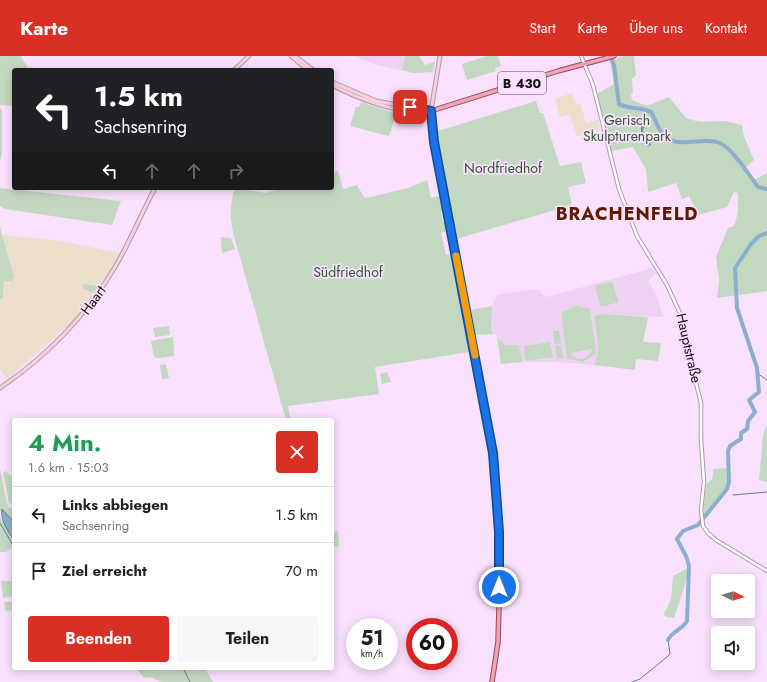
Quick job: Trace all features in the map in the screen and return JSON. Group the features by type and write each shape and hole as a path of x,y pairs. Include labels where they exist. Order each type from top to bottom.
{"main road":[{"path":"236,68 249,56"},
{"path":"291,56 306,68"},
{"path":"295,56 310,68"},
{"path":"440,56 431,111 434,142 486,416 495,476 499,532 498,642 492,682"},
{"name":"B 430","path":"431,111 558,71 614,56"},
{"path":"334,85 376,101 431,111"},
{"name":"Haart","path":"0,388 60,338 80,318 116,266 154,190"}],"street":[{"name":"Hauptstraße","path":"581,56 586,64 604,130 614,177 637,236 667,285 679,308 684,322 686,343 701,403 701,439 704,482 701,517 702,523 708,533 724,546 767,571"}],"shaded area":[{"path":"354,56 405,56 402,70 376,65"},
{"path":"572,93 576,104 580,103 586,123 598,120 600,130 577,136 570,115 560,117 555,99"},
{"path":"3,235 59,241 120,253 107,276 75,320 7,379 0,369 0,300 3,298 4,281 14,276"},
{"path":"652,268 657,273 648,280 658,298 663,317 602,314 594,316 597,359 594,365 556,362 523,362 519,345 505,345 491,330 492,306 497,295 536,289 541,291 542,294 547,297"}],"green space":[{"path":"0,56 21,56 28,68 12,68 12,106 0,105"},
{"path":"405,56 419,56 425,65 435,62 433,72 413,73 402,70"},
{"path":"487,56 498,56 501,66 495,68 496,71 467,80 462,64"},
{"name":"Gerisch Skulpturenpark","path":"624,56 634,56 636,75 632,79 632,100 647,106 669,97 686,118 700,122 725,121 742,125 744,136 754,160 745,168 754,180 767,173 767,291 717,298 719,279 716,257 728,228 734,226 738,213 738,193 734,192 727,207 698,215 689,196 682,199 676,183 648,192 646,169 633,147 611,151 597,94 614,84 610,61"},
{"name":"Nordfriedhof","path":"536,101 540,113 543,113 560,166 581,162 586,183 568,187 572,205 456,239 435,132"},
{"path":"361,102 396,114 389,136 350,126 356,107 359,107"},
{"path":"0,108 2,111 2,154 0,161"},
{"name":"Südfriedhof","path":"338,171 343,189 357,185 366,198 408,188 427,180 431,198 441,195 444,208 441,212 443,222 446,221 448,231 441,233 446,255 452,254 469,352 375,367 379,394 288,406 291,418 285,418 234,236 231,218 232,200 234,190 248,190 266,193 275,190 334,190 334,172"},
{"path":"0,188 121,201 112,225 5,209 0,206"},
{"path":"0,227 14,276 12,279 15,286 12,281 4,281 3,298 0,300"},
{"path":"221,237 231,238 235,249 222,253"},
{"path":"612,282 619,302 601,307 595,286"},
{"path":"85,284 98,287 92,293 83,288 83,285"},
{"path":"492,306 491,330 494,334 475,335 471,310"},
{"path":"576,306 590,309 596,354 582,362 567,358 561,313","holes":["592,349 590,353 582,359 576,358 570,353"]},
{"path":"602,314 648,317 643,342 661,343 658,361 636,359 635,370 594,365 598,347 594,316"},
{"path":"169,326 170,335 155,337 153,328"},
{"path":"553,331 559,331 561,343 554,344"},
{"path":"173,337 174,356 154,357 151,341"},
{"path":"497,337 505,345 519,345 523,362 501,364"},
{"path":"550,342 553,357 526,361 524,346"},
{"path":"561,345 563,358 557,359 555,346"},
{"path":"166,364 169,378 162,379 160,365"},
{"path":"387,372 391,382 382,384 380,374"},
{"path":"767,424 767,482 759,480 763,437"},
{"path":"729,468 726,488 704,515 706,484 712,478 713,469"},
{"path":"0,469 8,507 12,508 12,520 2,510 0,512"},
{"path":"5,471 12,476 12,504 9,503 3,473"},
{"path":"0,517 12,537 12,548 6,552 0,552"},
{"path":"338,531 339,546 334,547 334,532"},
{"path":"688,568 687,578 674,618 666,617 664,614 671,599 673,576"},
{"path":"12,569 12,596 3,598 1,581 11,581"},
{"path":"4,602 12,602 12,610 5,611"},
{"path":"138,670 206,670 213,682 161,682 150,677 144,678"}],"water":[{"path":"645,114 647,117 642,122 644,127 642,131 650,141 650,145 647,146 641,138 641,124 635,121 641,119"},
{"path":"2,509 12,520 12,537 3,522"}],"waterway":[{"path":"610,56 614,65 619,104 622,106 643,109 651,112 662,133 668,139 682,142 713,141 720,143 735,156 758,187 767,189"},
{"path":"668,640 672,634 687,621 689,566 686,556 677,539 683,531 698,525 727,489 729,482 728,451 730,446 741,439 741,433 747,429 748,421 755,412 749,400 759,392 757,368 737,308 735,268 751,244 759,236 767,233"},
{"path":"757,373 767,380"},
{"path":"733,495 767,492"},
{"path":"0,523 12,544"},
{"path":"632,682 640,679 670,654 668,640"},
{"path":"184,670 190,682"}],"slow traffic":[{"path":"456,256 475,355"}],"district":[{"name":"BRACHENFELD","path":"627,214"}],"route":[{"path":"410,107 431,111 434,142 448,208 493,453 499,532 499,587"}]}
